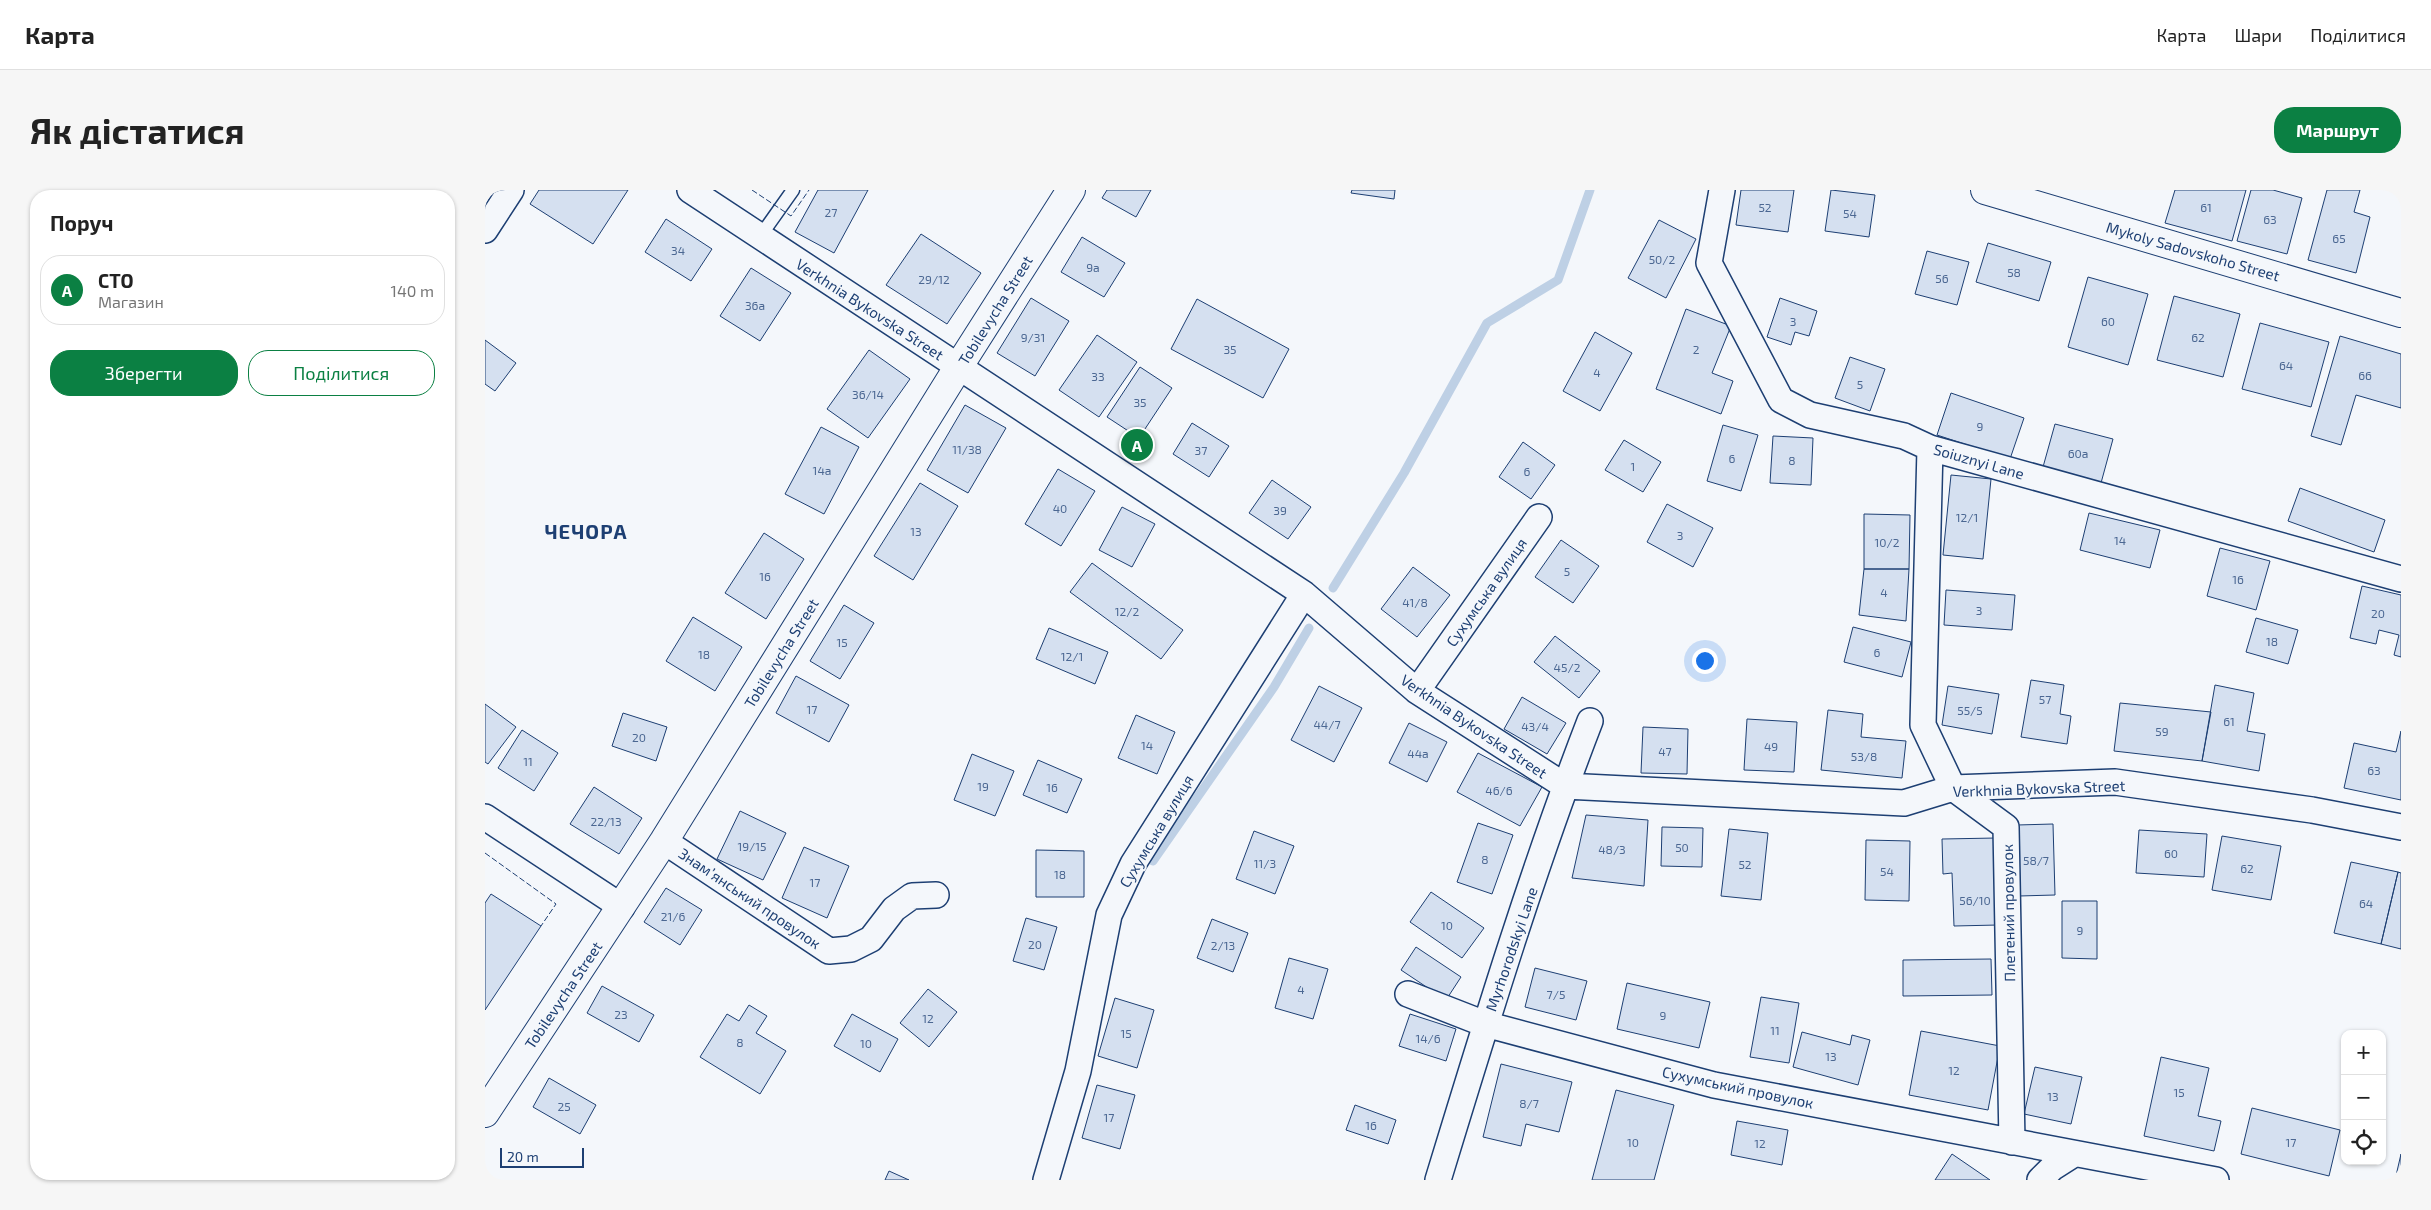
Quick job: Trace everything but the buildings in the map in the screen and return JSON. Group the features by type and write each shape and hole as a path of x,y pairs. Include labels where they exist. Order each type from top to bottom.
{"street":[{"path":"485,230 511,190"},
{"name":"Verkhnia Bykovska Street","path":"690,190 759,238 959,366 1304,594 1417,691 1565,786 1904,802 1953,788 2115,782 2312,810 2401,827"},
{"name":"Tobilevycha Street","path":"485,1114 664,841 959,366 1071,190"},
{"name":"Soiuznyi Lane","path":"1722,190 1709,263 1781,400 1810,415 1904,436 1930,448 2401,579"},
{"name":"Mykoly Sadovskoho Street","path":"1985,190 2401,313"},
{"name":"Плетений провулок","path":"1930,448 1923,725 1953,788 2006,827 2013,1142"},
{"name":"Сухумська вулиця","path":"1417,691 1539,517"},
{"name":"Сухумська вулиця","path":"1046,1180 1078,1071 1109,915 1133,864 1304,594"},
{"name":"Myrhorodskyi Lane","path":"1438,1180 1485,1024 1565,786 1590,721"},
{"path":"485,817 621,907"},
{"name":"Знамʼянський провулок","path":"664,841 829,951 851,949 871,939 894,909 912,896 936,895"},
{"name":"Сухумський провулок","path":"1408,994 1485,1024 1714,1085 2216,1180"},
{"path":"2040,1180 2052,1168 2074,1154"}],"lane":[{"path":"759,238 793,190"}],"waterway":[{"path":"1333,588 1404,473 1487,323 1558,280 1590,190"},
{"path":"1153,861 1274,687 1309,628"}],"fence":[{"path":"752,190 791,216 809,190"},
{"path":"485,853 556,904 541,926"}],"place":[{"name":"СТО","path":"1137,445"}],"district":[{"name":"ЧЕЧОРА","path":"586,531"}]}
